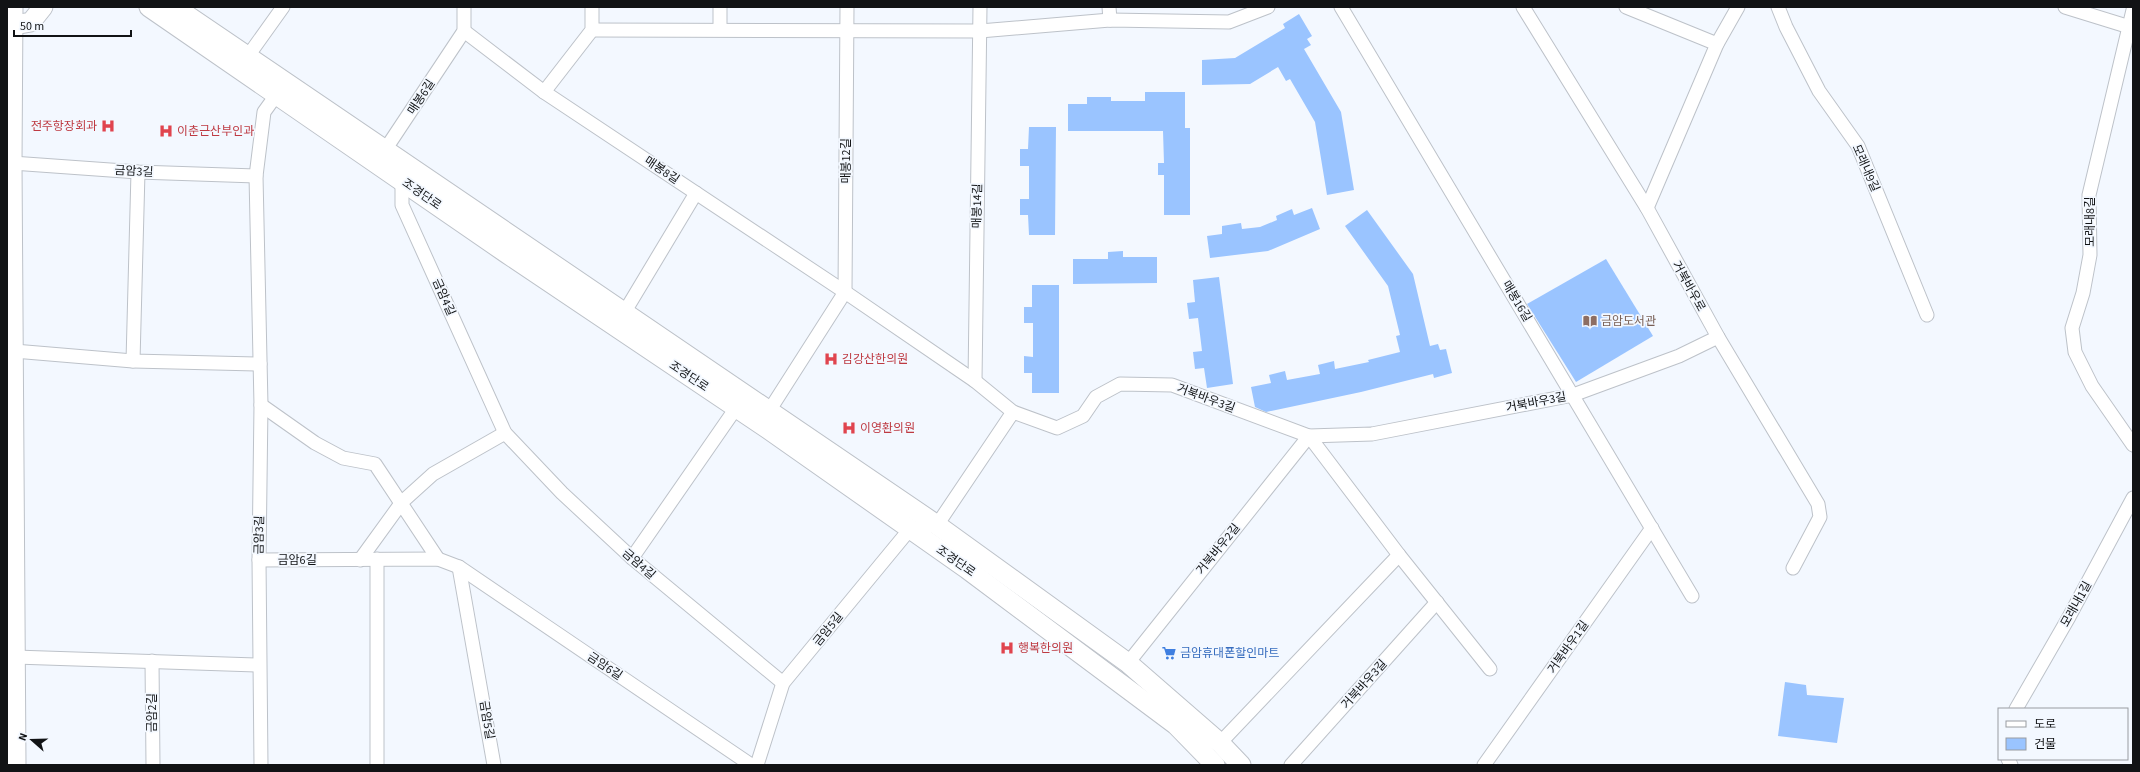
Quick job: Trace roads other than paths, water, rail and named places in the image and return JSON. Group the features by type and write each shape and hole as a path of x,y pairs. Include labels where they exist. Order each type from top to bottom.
{"street":[{"path":"16,765 12,163 14,16 31,22 43,7"},
{"name":"조경단로","path":"149,7 277,94 381,156 624,313 937,525 1128,663 1220,743 1241,765"},
{"name":"조경단로","path":"175,7 248,56 381,156 402,181 736,408 968,569 1176,725 1215,765"},
{"path":"464,7 464,31 544,92 592,30 592,7"},
{"path":"720,7 720,29"},
{"name":"매봉12길","path":"846,7 846,292"},
{"name":"매봉14길","path":"975,381 980,7"},
{"path":"1109,7 1110,20"},
{"path":"592,30 720,29 980,31 1110,20 1229,22 1268,7"},
{"name":"매봉16길","path":"1341,7 1692,596"},
{"name":"거북바우로","path":"1523,7 1647,208 1718,337 1818,504 1820,517 1793,568"},
{"path":"1626,7 1717,44"},
{"path":"1647,208 1717,44 1738,7"},
{"name":"모래내9길","path":"1778,7 1786,27 1819,91 1858,146 1927,315"},
{"path":"2065,7 2131,27"},
{"path":"248,56 277,9"},
{"name":"모래내8길","path":"2133,10 2131,27 2089,195 2090,254 2083,293 2072,328 2076,352 2092,386 2133,445"},
{"name":"매봉6길","path":"381,156 464,31"},
{"name":"매봉8길","path":"544,92 846,292"},
{"name":"금암3길","path":"261,765 259,560 261,405 256,176 264,112 277,94"},
{"name":"금암3길","path":"12,163 138,172 256,176"},
{"path":"133,360 138,172"},
{"name":"금암4길","path":"402,181 402,205 505,434 562,493 632,558 783,683"},
{"path":"624,313 696,193"},
{"path":"769,411 846,292 975,381"},
{"name":"거북바우3길","path":"975,381 1013,412 1057,428 1083,416 1096,397 1120,384 1172,385 1309,436 1372,434 1573,395 1679,356 1718,337"},
{"path":"14,351 133,360 260,364"},
{"path":"261,405 315,443 343,458 374,464 402,502 438,559"},
{"path":"632,558 736,408"},
{"path":"910,529 937,525 1013,412"},
{"path":"360,560 402,502 433,474 505,434"},
{"path":"1309,436 1399,556 1490,669"},
{"name":"거북바우2길","path":"1128,663 1309,436"},
{"name":"모래내1길","path":"2017,708 2069,617 2133,498"},
{"name":"거북바우1길","path":"1484,765 1652,528"},
{"name":"금암5길","path":"757,765 783,683 910,529"},
{"path":"1220,743 1399,556"},
{"path":"377,559 377,765"},
{"name":"금암6길","path":"259,560 438,559 459,567 751,765"},
{"name":"금암5길","path":"459,567 480,675 494,765"},
{"name":"거북바우3길","path":"1291,765 1437,602"},
{"path":"15,657 259,665"},
{"name":"금암2길","path":"152,661 153,765"}],"place":[{"name":"전주항장회과","path":"108,126"},
{"name":"이춘근산부인과","path":"166,131"},
{"name":"금암도서관","path":"1590,321"},
{"name":"김강산한의원","path":"831,359"},
{"name":"이영환의원","path":"849,428"},
{"name":"행복한의원","path":"1007,648"},
{"name":"금암휴대폰할인마트","path":"1169,653"}]}
